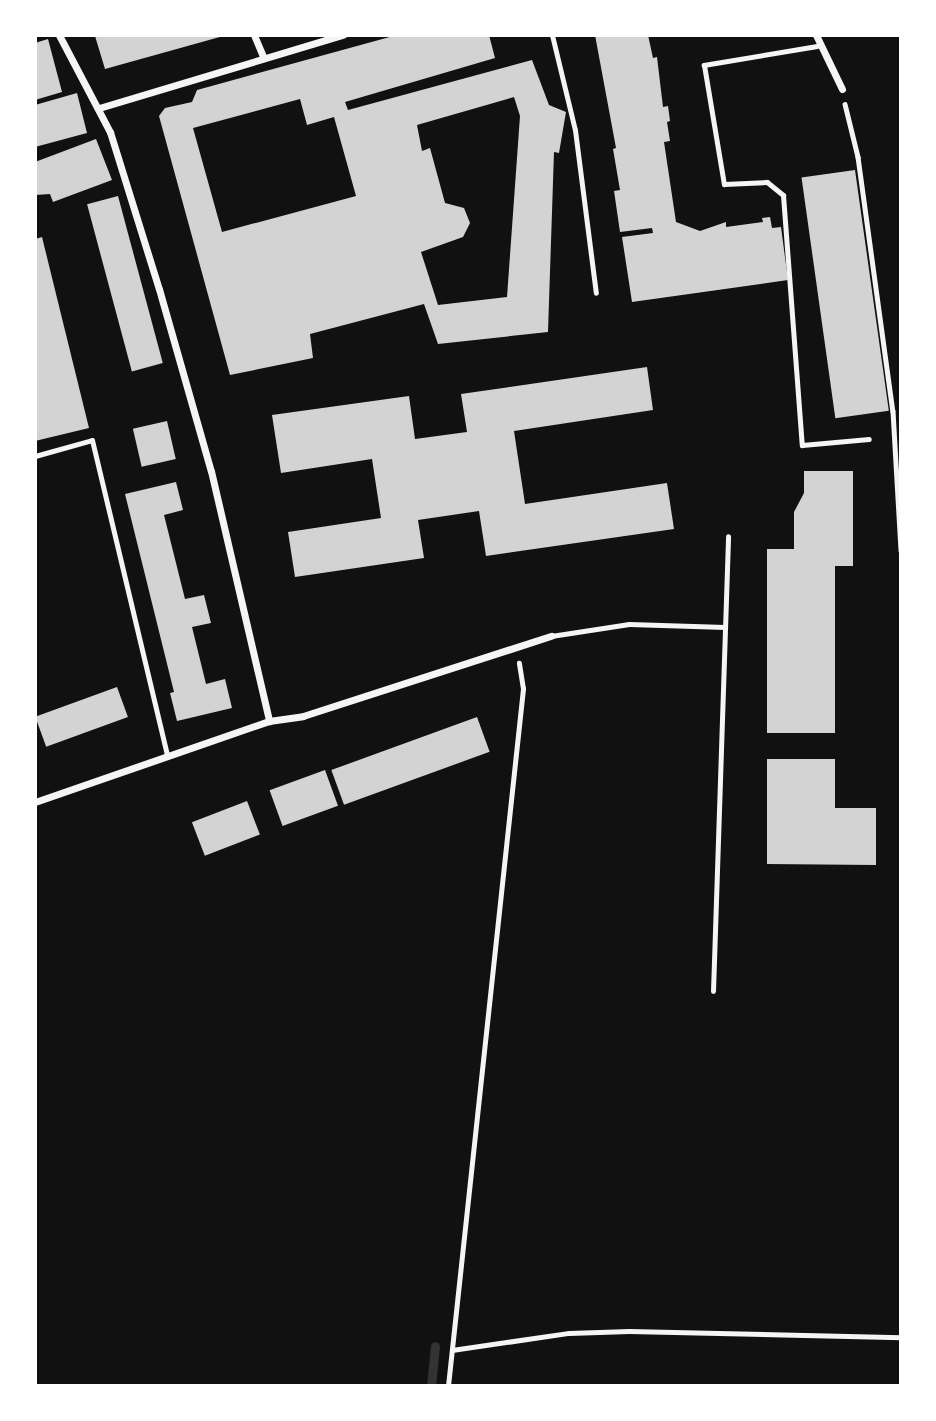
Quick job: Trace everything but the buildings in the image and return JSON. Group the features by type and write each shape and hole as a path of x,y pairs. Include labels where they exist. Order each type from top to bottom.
{"street":[{"path":"59,35 99,108 191,395 269,721"},
{"path":"254,35 264,58"},
{"path":"99,108 343,35"},
{"path":"816,35 817,46 842,89"},
{"path":"35,802 269,721 303,716 551,636"}],"lane":[{"path":"552,35 575,131 596,293"},
{"path":"817,46 704,65 724,184 767,182 783,195 802,446 869,439"},
{"path":"35,456 92,440 167,755"},
{"path":"713,992 728,536"},
{"path":"551,636 629,624 725,627"}],"path":[{"path":"842,89 858,157 893,411 901,551"},
{"path":"448,1386 523,689 517,657 510,648"},
{"path":"452,1350 569,1333 629,1331 901,1337"}],"waterway":[{"path":"431,1386 435,1346"}]}
